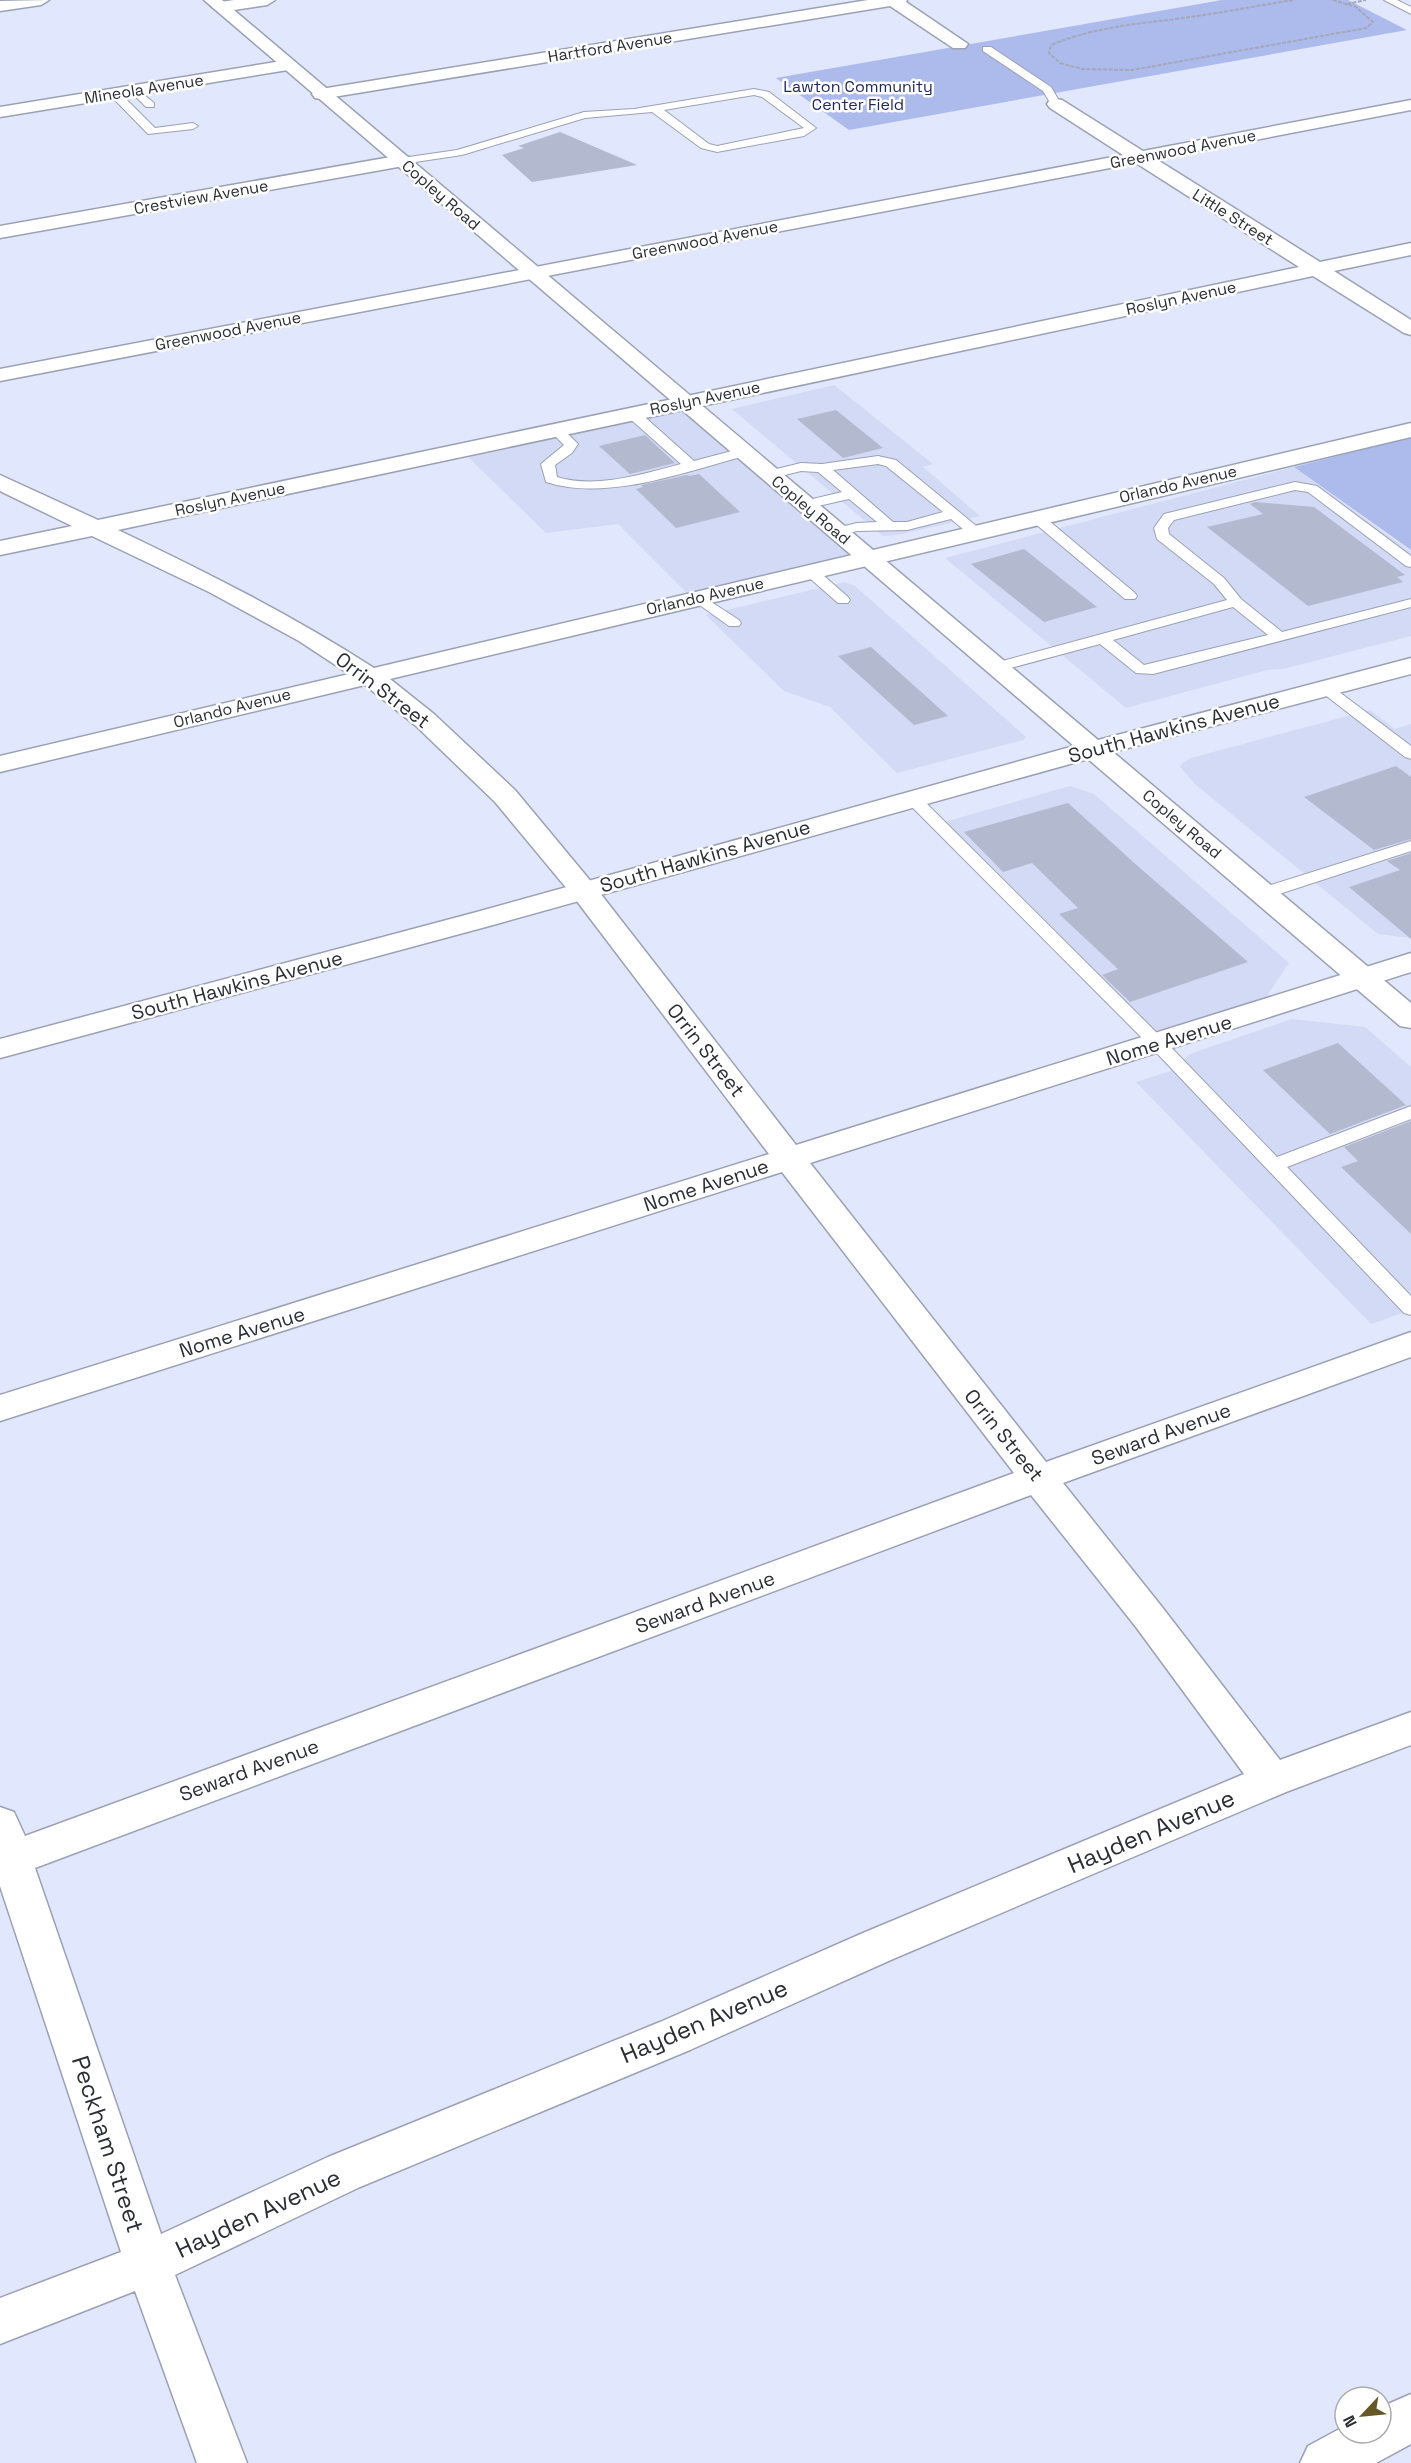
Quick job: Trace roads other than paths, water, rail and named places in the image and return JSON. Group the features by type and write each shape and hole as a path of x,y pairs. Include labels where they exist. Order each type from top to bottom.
{"street":[{"path":"0,6 40,0"},
{"path":"216,4 267,0"},
{"path":"894,0 959,44"},
{"name":"Hartford Avenue","path":"321,94 894,0"},
{"name":"Copley Road","path":"216,4 1411,1019"},
{"name":"Mineola Avenue","path":"0,112 288,65"},
{"name":"Little Street","path":"1056,105 1411,329"},
{"name":"Greenwood Avenue","path":"0,375 1411,105"},
{"name":"Crestview Avenue","path":"0,232 402,161"},
{"name":"Roslyn Avenue","path":"0,548 1411,249"},
{"name":"Orlando Avenue","path":"0,764 368,675 1411,430"},
{"name":"Orrin Street","path":"0,482 228,592 308,636 368,675 425,720 505,796 583,890 945,1361 1149,1617 1272,1780"},
{"name":"South Hawkins Avenue","path":"0,1049 1184,724 1411,666"},
{"name":"Nome Avenue","path":"0,1408 1411,962"},
{"name":"Seward Avenue","path":"4,1848 1411,1344"},
{"name":"Hayden Avenue","path":"0,2321 148,2264 344,2172 675,2036 878,1946 1272,1780 1411,1728"},
{"name":"Peckham Street","path":"4,1848 148,2264 222,2463"},
{"path":"1325,2463 1411,2418"}],"lane":[{"path":"1389,0 1411,11"},
{"path":"987,49 1047,89 1056,105"},
{"path":"135,90 150,105"},
{"path":"402,161 458,153 584,115 655,109 754,92 765,94 811,128 804,134 717,149 705,146 655,109"},
{"path":"115,93 153,132 193,126"},
{"path":"633,414 690,465"},
{"path":"556,430 571,444 567,450 548,464 551,479 561,485 624,482 743,452"},
{"path":"769,474 801,467 822,468 878,460 891,463 975,532"},
{"path":"822,468 890,526"},
{"path":"1279,637 1236,602 1219,581 1162,536 1161,528 1168,517 1286,487 1312,489 1411,563"},
{"path":"805,505 852,494"},
{"path":"837,532 857,527 907,526 953,514"},
{"path":"1037,518 1130,596"},
{"path":"810,571 843,600"},
{"path":"699,598 734,623"},
{"path":"996,667 1236,602"},
{"path":"1101,638 1141,670 1153,669 1411,603"},
{"path":"1325,688 1411,754"},
{"path":"912,798 1157,1043 1411,1308"},
{"path":"1264,893 1411,846"},
{"path":"1274,1165 1411,1112"}],"park label":[{"name":"Lawton Community Center Field","path":"858,95"}]}
